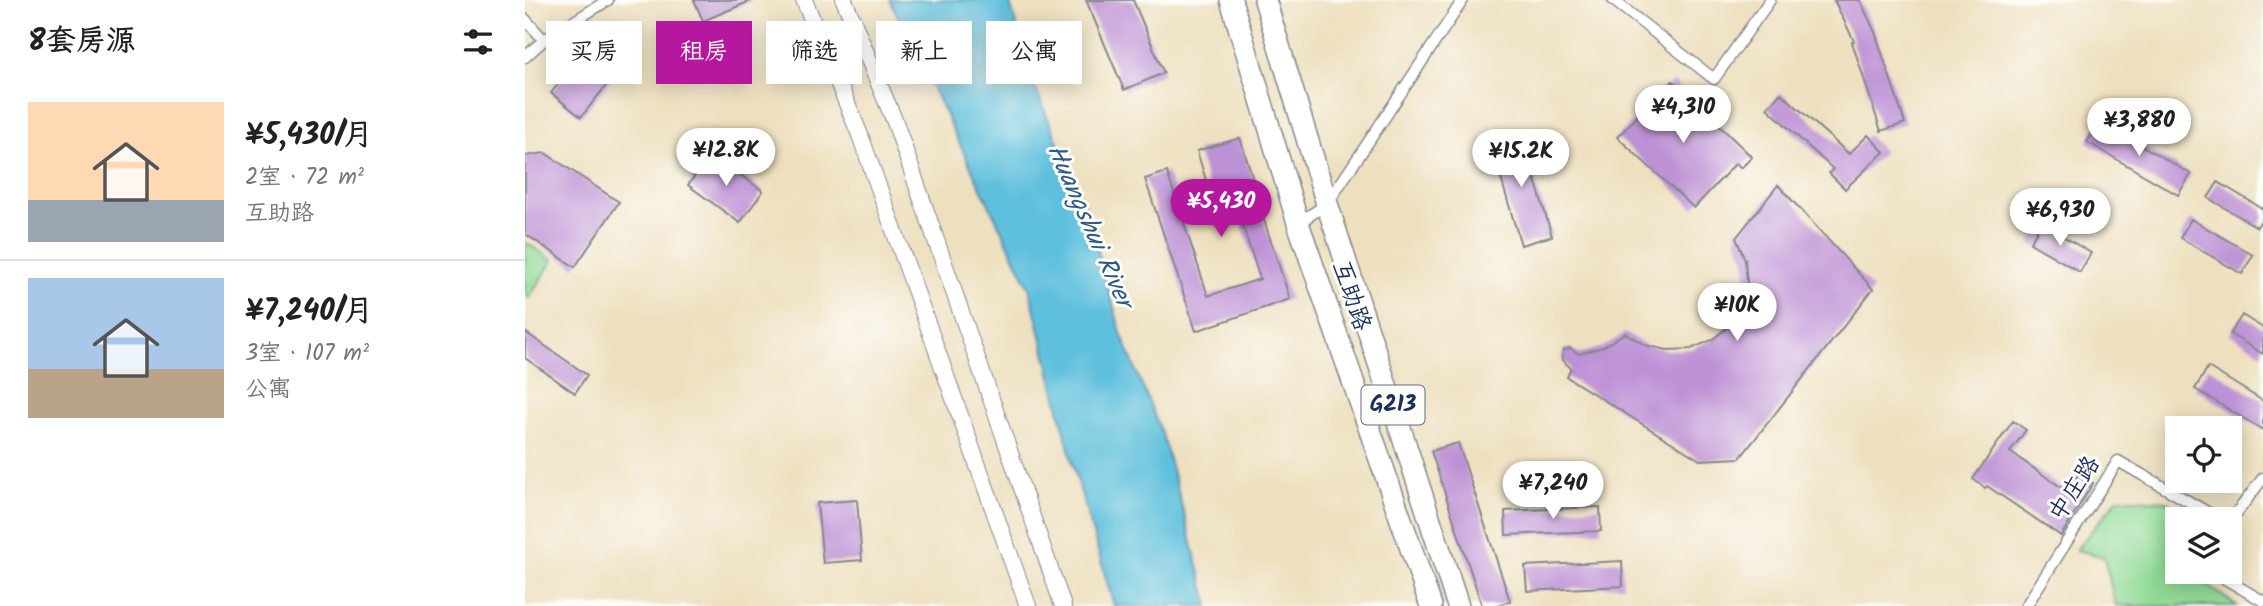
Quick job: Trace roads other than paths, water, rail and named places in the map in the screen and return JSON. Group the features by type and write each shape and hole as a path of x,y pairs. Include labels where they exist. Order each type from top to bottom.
{"highway":[{"name":"互助路","path":"1231,0 1298,223 1431,606"},
{"name":"互助路","path":"1265,0 1327,204 1458,606"}],"main road":[{"path":"804,0 860,135 1028,606"},
{"path":"844,0 895,122 1063,606"}],"street":[{"path":"525,57 544,40 607,0"},
{"path":"1298,223 1327,204 1463,0"},
{"path":"1613,0 1714,79 1770,0"},
{"path":"525,19 544,40"},
{"name":"中庄路","path":"2026,606 2117,461 2198,507"},
{"path":"2241,507 2263,478"},
{"path":"2234,584 2263,601"}],"water":[{"name":"Huangshui River","path":"890,0 1009,0 1015,21 986,21 986,84 1034,84 1087,212 1121,333 1163,437 1209,606 1114,606 1073,465 1029,287 931,84 972,84 972,21 900,21"}]}
